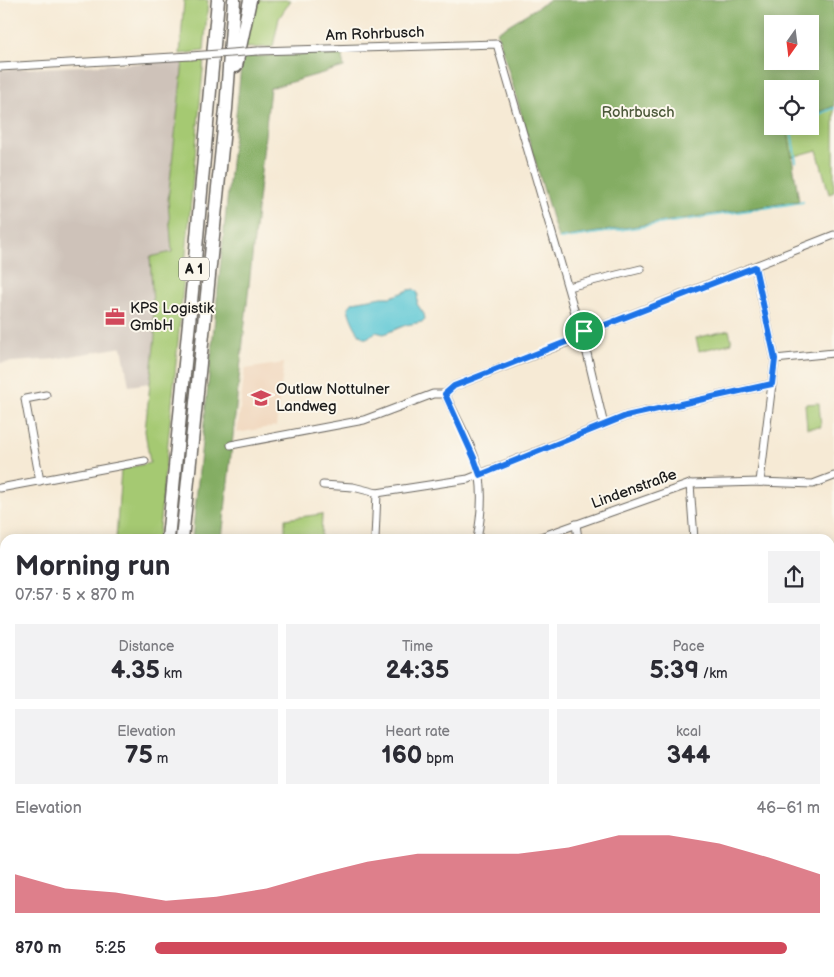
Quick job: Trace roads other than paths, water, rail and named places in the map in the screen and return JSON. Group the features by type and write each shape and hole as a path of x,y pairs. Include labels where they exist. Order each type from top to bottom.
{"highway":[{"name":"A 1","path":"168,534 199,223 218,0"},
{"name":"A 1","path":"183,534 226,109 234,0"},
{"path":"226,109 250,0"}],"street":[{"name":"Am Rohrbusch","path":"0,67 258,51 497,44 578,323 584,331 585,345 604,424"},
{"path":"231,445 364,420 433,394 445,394 454,386 571,340 584,331 592,330 834,235"},
{"path":"755,267 775,359 760,482"},
{"path":"568,288 641,269"},
{"path":"775,359 834,353"},
{"path":"323,485 353,487 377,493 468,479 626,416 772,384"},
{"path":"445,394 480,475 482,502 478,534"},
{"path":"40,480 25,400 46,395"},
{"path":"0,488 145,461"},
{"name":"Lindenstraße","path":"549,534 690,484 760,482 813,484 834,476"},
{"path":"690,484 694,534"},
{"path":"375,534 377,493"},
{"path":"576,524 577,534"}],"water":[{"path":"414,289 418,293 417,304 424,314 425,319 422,322 406,325 384,334 376,332 367,338 363,338 349,312 348,308 353,302 391,297"}],"waterway":[{"path":"819,114 834,108"},
{"path":"792,135 796,162"},
{"path":"560,239 803,202"}],"place":[{"name":"KPS Logistik GmbH","path":"115,317"},
{"name":"Outlaw Nottulner Landweg","path":"261,398"}],"park label":[{"name":"Rohrbusch","path":"638,112"}]}
